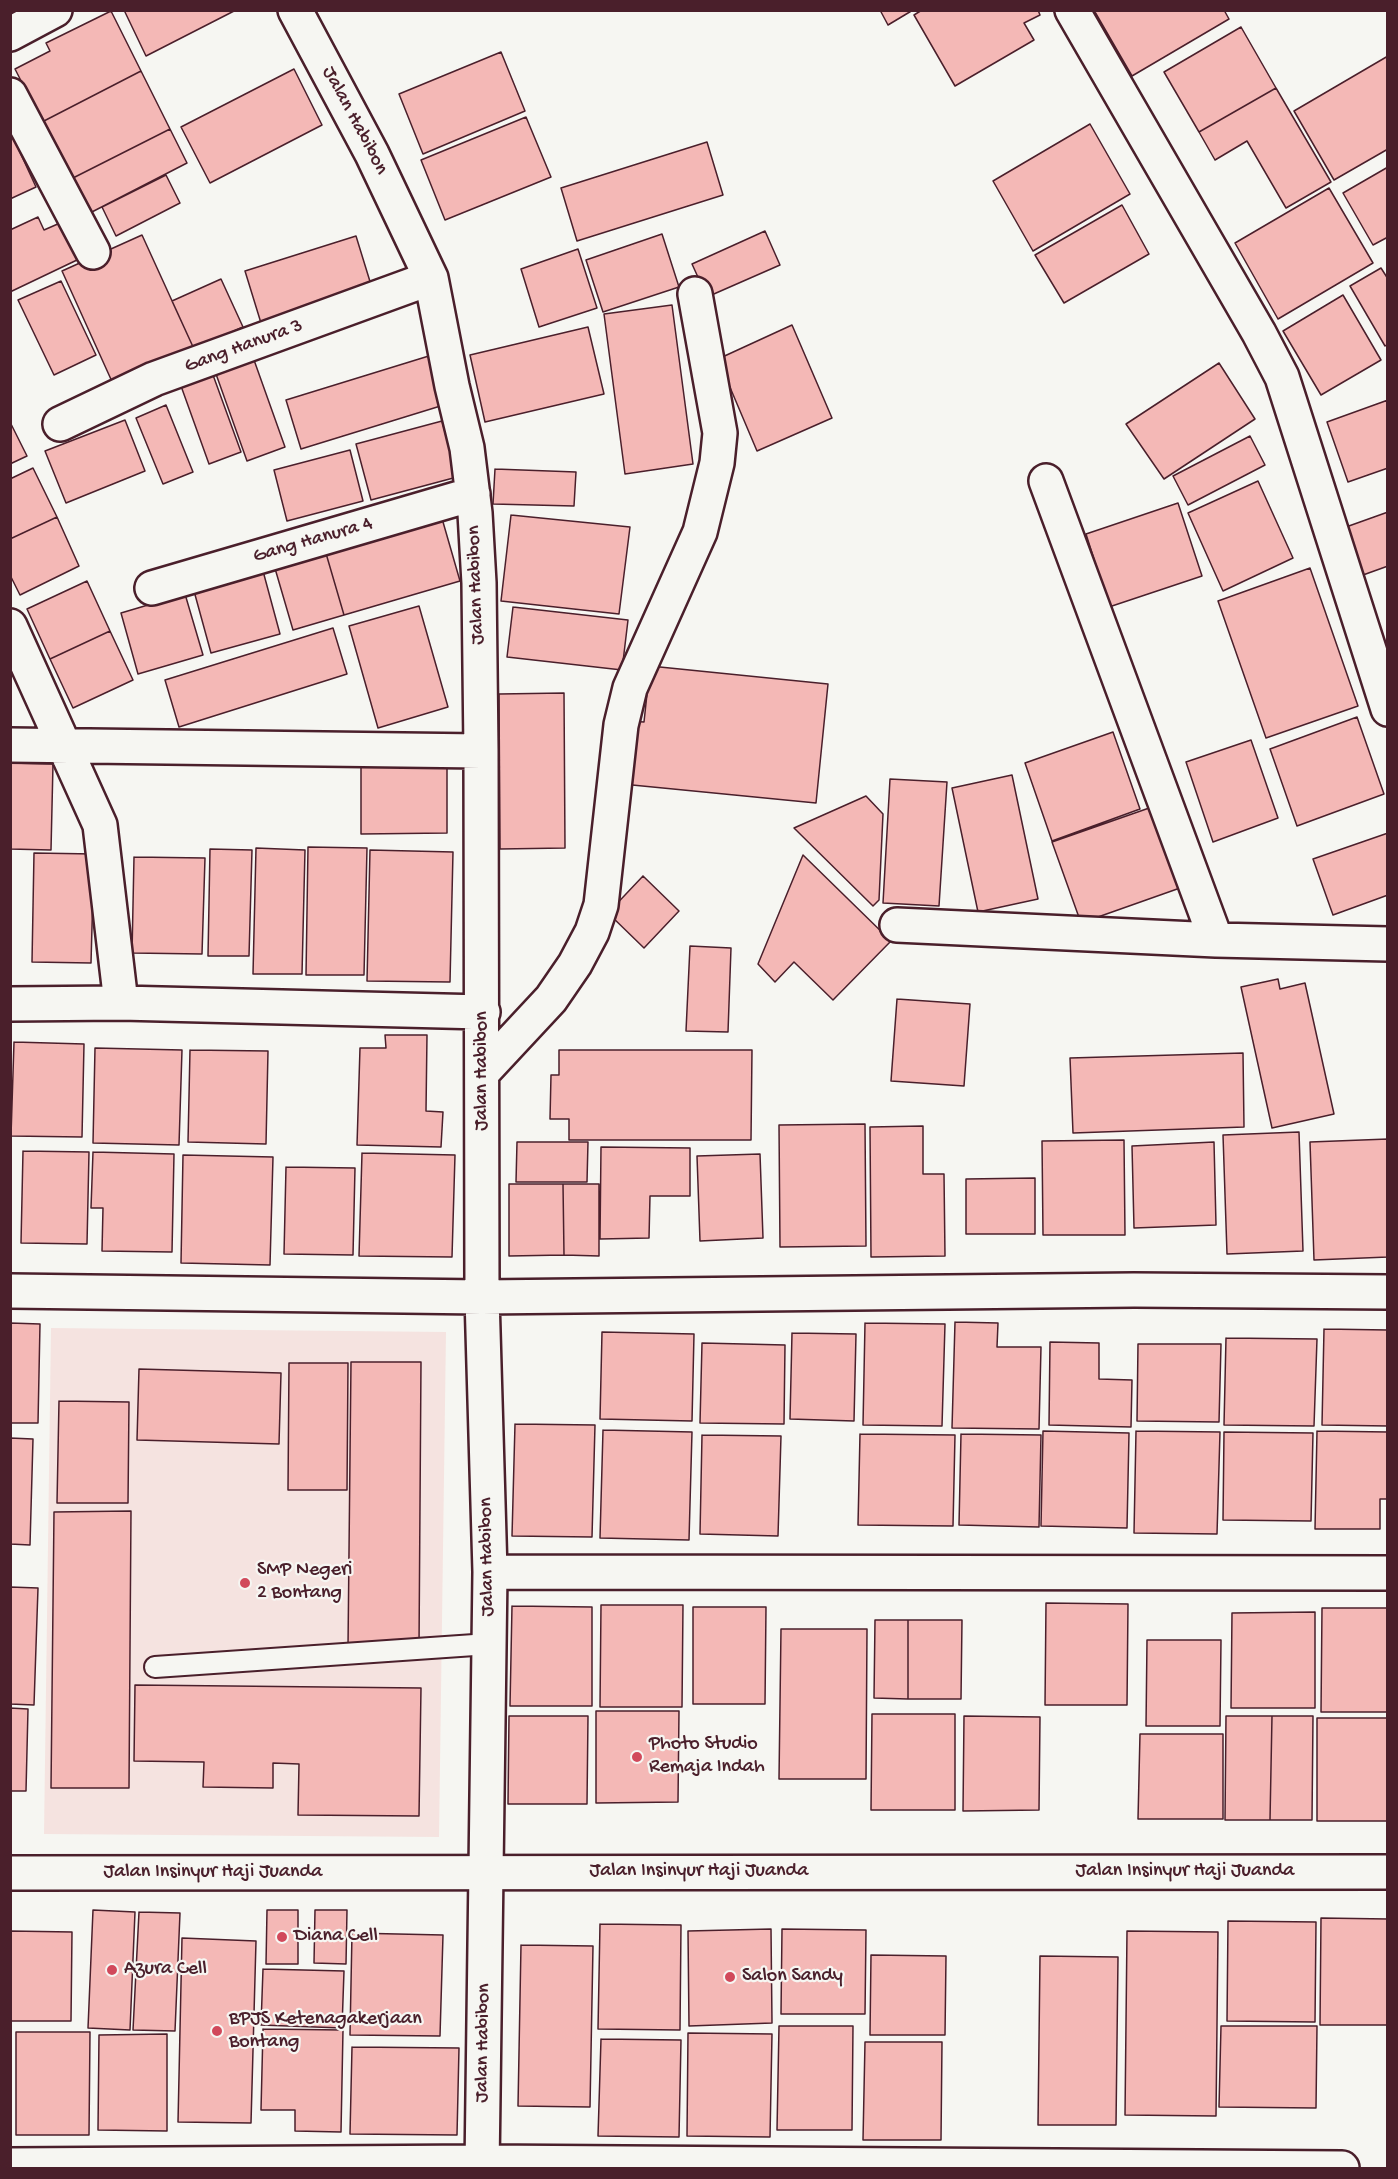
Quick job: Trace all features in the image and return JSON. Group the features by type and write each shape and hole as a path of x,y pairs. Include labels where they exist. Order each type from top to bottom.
{"street":[{"path":"10,34 55,10"},
{"name":"Jalan Habibon","path":"296,10 372,154 431,278 452,386 467,448 473,494 479,584 483,1012 482,1297 490,1572 482,2165"},
{"path":"1072,10 1259,333 1281,377 1388,709"},
{"path":"10,94 93,252"},
{"name":"Gang Hanura 3","path":"60,424 154,379 431,278"},
{"path":"483,1072 550,999 575,964 592,932 602,904 621,725 630,688 700,532 717,463 720,433 695,294"},
{"path":"1046,481 1216,940"},
{"name":"Gang Hanura 4","path":"152,588 473,494"},
{"path":"10,626 100,825 121,1003"},
{"path":"10,745 481,751"},
{"path":"897,925 1216,940 1388,944"},
{"path":"10,1004 121,1003 483,1012"},
{"path":"10,1291 482,1297 1122,1290 1388,1292"},
{"path":"490,1572 1388,1573"},
{"name":"Jalan Insinyur Haji Juanda","path":"10,1873 1388,1872"},
{"path":"10,2164 1342,2169"}],"lane":[{"path":"155,1667 489,1644"}],"shaded area":[{"name":"SMP Negeri 2 Bontang","path":"51,1328 446,1332 439,1837 44,1834"}],"building":[{"path":"124,10 236,10 146,56"},
{"path":"880,10 913,10 888,25"},
{"path":"922,10 1038,10 1040,15 1024,23 1034,40 955,86 914,15"},
{"path":"1097,10 1224,10 1229,19 1132,76 1095,12"},
{"path":"111,11 141,71 42,122 15,69 50,51 46,43"},
{"path":"1241,27 1276,88 1199,132 1164,72"},
{"path":"501,52 525,111 423,154 399,94"},
{"path":"1388,56 1388,149 1334,180 1294,111"},
{"path":"294,69 322,125 210,183 181,127"},
{"path":"141,71 170,129 71,179 42,122"},
{"path":"1276,88 1331,182 1286,208 1247,141 1215,160 1199,132"},
{"path":"526,117 551,177 445,220 421,160"},
{"path":"1090,124 1130,194 1033,251 993,181"},
{"path":"170,129 187,163 88,214 71,179"},
{"path":"13,137 36,187 10,199 10,138"},
{"path":"707,142 723,195 577,241 561,188"},
{"path":"1388,167 1388,237 1373,245 1343,193"},
{"path":"166,175 180,203 116,236 102,207"},
{"path":"1329,188 1373,263 1278,319 1235,243"},
{"path":"1122,205 1149,254 1064,303 1035,255"},
{"path":"38,217 44,230 60,223 77,260 10,292 10,230"},
{"path":"765,231 780,265 707,297 692,264"},
{"path":"662,234 679,287 603,312 586,260"},
{"path":"142,235 194,349 114,386 62,271"},
{"path":"356,236 372,288 261,323 245,271"},
{"path":"578,249 597,308 539,327 521,269"},
{"path":"1381,268 1388,279 1388,344 1385,346 1350,286"},
{"path":"221,279 243,327 194,349 172,301"},
{"path":"61,281 96,355 54,375 18,300"},
{"path":"1343,295 1381,360 1321,395 1283,331"},
{"path":"672,305 693,464 625,474 604,314"},
{"path":"792,325 832,418 757,451 718,359"},
{"path":"588,327 604,394 485,422 470,355"},
{"path":"432,355 447,404 301,449 286,400"},
{"path":"254,360 285,447 247,461 216,374"},
{"path":"1219,363 1255,419 1164,479 1126,424"},
{"path":"213,375 241,452 209,464 181,386"},
{"path":"1388,400 1388,468 1348,482 1327,422"},
{"path":"166,405 193,472 163,484 136,418"},
{"path":"125,420 145,471 66,503 45,451"},
{"path":"442,421 457,477 371,500 356,444"},
{"path":"10,422 27,456 10,464"},
{"path":"1250,436 1265,465 1188,505 1173,476"},
{"path":"350,450 363,501 287,521 274,470"},
{"path":"33,468 57,517 10,539 10,479"},
{"path":"495,469 576,472 574,506 493,504"},
{"path":"1258,481 1293,558 1223,591 1188,513"},
{"path":"1178,503 1202,576 1109,607 1086,534"},
{"path":"1388,512 1388,566 1363,575 1346,527"},
{"path":"441,515 460,581 344,615 325,550"},
{"path":"511,515 630,527 619,614 501,601"},
{"path":"57,517 79,566 20,595 10,575 10,539"},
{"path":"325,550 344,615 293,630 274,565"},
{"path":"1310,568 1358,706 1266,738 1218,601"},
{"path":"263,571 280,634 211,653 194,591"},
{"path":"87,581 110,631 50,659 27,609"},
{"path":"185,594 203,655 138,674 121,613"},
{"path":"419,606 448,707 378,728 349,626"},
{"path":"513,607 628,620 622,670 507,657"},
{"path":"333,628 347,674 179,727 165,680"},
{"path":"110,631 133,680 73,708 50,659"},
{"path":"650,666 828,684 816,803 622,784 628,721 644,722"},
{"path":"564,693 565,848 500,849 499,694"},
{"path":"1357,717 1384,794 1297,826 1270,749"},
{"path":"1113,732 1140,809 1052,841 1025,763"},
{"path":"1251,740 1278,818 1213,842 1186,762"},
{"path":"10,763 53,764 51,850 10,849"},
{"path":"447,764 447,833 361,834 361,765"},
{"path":"1012,775 1038,899 978,912 952,788"},
{"path":"890,779 947,782 939,906 883,903"},
{"path":"866,796 883,814 879,900 873,906 794,828"},
{"path":"1152,807 1180,888 1081,923 1052,842"},
{"path":"1388,833 1388,895 1333,915 1313,859"},
{"path":"308,847 367,848 364,975 306,975"},
{"path":"256,848 305,850 302,974 253,974"},
{"path":"210,849 252,850 249,956 208,956"},
{"path":"370,850 453,852 450,982 367,981"},
{"path":"34,853 94,854 91,963 32,962"},
{"path":"803,855 891,941 833,1000 794,962 775,982 758,964"},
{"path":"134,857 205,858 202,954 132,953"},
{"path":"643,876 679,911 644,948 608,913"},
{"path":"690,946 731,948 728,1032 686,1031"},
{"path":"1278,979 1280,989 1305,983 1334,1114 1272,1128 1241,987"},
{"path":"897,999 970,1004 964,1086 891,1081"},
{"path":"385,1035 427,1035 426,1111 443,1112 441,1147 357,1145 360,1048 386,1048"},
{"path":"14,1042 84,1044 82,1137 11,1136"},
{"path":"95,1048 182,1050 179,1145 93,1143"},
{"path":"190,1050 268,1051 266,1144 188,1142"},
{"path":"559,1050 752,1050 751,1140 569,1140 569,1119 550,1119 551,1075 559,1075"},
{"path":"1243,1053 1244,1127 1073,1133 1070,1058"},
{"path":"865,1124 866,1246 780,1247 779,1125"},
{"path":"923,1126 923,1174 944,1174 945,1256 871,1257 870,1127"},
{"path":"1299,1132 1303,1251 1227,1254 1223,1135"},
{"path":"1388,1139 1388,1257 1314,1260 1310,1142"},
{"path":"1124,1140 1125,1235 1043,1235 1042,1141"},
{"path":"517,1142 588,1142 587,1182 516,1182"},
{"path":"1214,1142 1216,1225 1134,1228 1132,1146"},
{"path":"601,1147 690,1148 690,1196 650,1196 649,1238 600,1239"},
{"path":"23,1151 89,1152 87,1244 21,1243"},
{"path":"93,1152 174,1154 172,1252 102,1251 103,1208 91,1208"},
{"path":"362,1153 455,1155 452,1257 359,1256"},
{"path":"760,1154 763,1238 700,1241 697,1156"},
{"path":"183,1155 273,1157 270,1265 181,1263"},
{"path":"286,1167 355,1168 353,1255 284,1254"},
{"path":"1035,1178 1035,1234 966,1234 966,1179"},
{"path":"509,1184 563,1184 564,1255 509,1256"},
{"path":"563,1184 599,1184 599,1256 564,1255"},
{"path":"955,1322 998,1323 997,1347 1041,1347 1039,1429 952,1428"},
{"path":"10,1323 40,1324 38,1423 10,1423"},
{"path":"865,1323 945,1324 942,1426 863,1425"},
{"path":"1324,1329 1388,1330 1388,1426 1322,1425"},
{"path":"602,1332 694,1334 692,1421 600,1419"},
{"path":"792,1333 856,1334 854,1421 790,1419"},
{"path":"1226,1338 1317,1339 1314,1426 1224,1425"},
{"path":"1050,1342 1099,1343 1099,1379 1132,1380 1131,1427 1049,1425"},
{"path":"702,1343 785,1345 784,1424 700,1423"},
{"path":"1138,1344 1221,1344 1219,1422 1137,1421"},
{"path":"351,1362 421,1362 419,1647 348,1647"},
{"path":"289,1363 348,1363 347,1490 288,1490"},
{"path":"139,1369 281,1373 279,1444 137,1440"},
{"path":"59,1401 129,1402 128,1503 57,1503"},
{"path":"515,1424 595,1425 592,1537 512,1536"},
{"path":"603,1430 692,1432 689,1540 600,1538"},
{"path":"1043,1431 1129,1433 1127,1528 1041,1526"},
{"path":"1136,1431 1220,1432 1217,1534 1134,1533"},
{"path":"1317,1431 1388,1432 1388,1499 1380,1499 1380,1529 1315,1529"},
{"path":"1224,1432 1313,1433 1311,1521 1223,1520"},
{"path":"860,1434 955,1435 953,1526 858,1525"},
{"path":"961,1434 1041,1435 1039,1527 959,1525"},
{"path":"702,1435 781,1436 778,1536 700,1534"},
{"path":"10,1438 33,1439 30,1545 10,1544"},
{"path":"131,1511 129,1788 51,1788 54,1512"},
{"path":"10,1587 38,1588 34,1705 10,1704"},
{"path":"1046,1603 1128,1604 1127,1705 1045,1705"},
{"path":"601,1605 683,1605 682,1707 600,1707"},
{"path":"512,1606 592,1607 592,1706 510,1706"},
{"path":"693,1607 766,1607 765,1704 693,1704"},
{"path":"1322,1608 1388,1608 1388,1712 1321,1712"},
{"path":"1315,1612 1315,1708 1231,1708 1232,1613"},
{"path":"875,1620 908,1620 908,1699 874,1698"},
{"path":"908,1620 962,1620 961,1699 908,1699"},
{"path":"781,1629 867,1629 866,1779 779,1779"},
{"path":"1147,1640 1221,1640 1220,1726 1146,1726"},
{"path":"135,1685 421,1688 419,1816 298,1815 299,1764 273,1763 273,1788 203,1787 204,1762 134,1761"},
{"path":"10,1708 28,1709 26,1791 10,1791"},
{"name":"Photo Studio Remaja Indah","path":"596,1711 679,1711 678,1802 596,1803"},
{"path":"872,1714 955,1714 955,1810 871,1810"},
{"path":"509,1716 588,1716 587,1804 508,1804"},
{"path":"964,1716 1040,1717 1039,1810 963,1811"},
{"path":"1226,1716 1272,1716 1270,1820 1225,1820"},
{"path":"1272,1716 1313,1716 1312,1820 1270,1820"},
{"path":"1317,1718 1388,1718 1388,1821 1317,1821"},
{"path":"1140,1734 1223,1734 1223,1819 1138,1819"},
{"name":"Azura Cell","path":"93,1910 135,1912 130,2030 88,2028"},
{"name":"Diana Cell","path":"267,1910 298,1910 298,1964 266,1964"},
{"path":"315,1910 347,1910 346,1964 314,1963"},
{"path":"139,1912 180,1913 175,2031 133,2030"},
{"path":"1321,1918 1388,1919 1388,2025 1320,2025"},
{"path":"1228,1921 1316,1922 1315,2022 1227,2021"},
{"path":"600,1924 681,1925 680,2030 598,2029"},
{"name":"Salon Sandy","path":"771,1929 772,2023 689,2026 688,1931"},
{"path":"782,1929 866,1930 865,2014 781,2014"},
{"path":"10,1931 72,1932 71,2021 10,2021"},
{"path":"1127,1931 1218,1932 1216,2116 1125,2115"},
{"path":"352,1933 443,1935 440,2036 350,2035"},
{"name":"BPJS Ketenagakerjaan Bontang","path":"182,1938 256,1941 251,2123 178,2122"},
{"path":"521,1945 593,1946 590,2107 518,2106"},
{"path":"871,1955 946,1956 945,2035 870,2035"},
{"path":"1040,1956 1118,1957 1116,2125 1038,2125"},
{"path":"263,1969 344,1971 342,2028 261,2025"},
{"path":"779,2026 853,2026 852,2130 777,2130"},
{"path":"1221,2026 1317,2026 1316,2108 1219,2107"},
{"path":"263,2029 343,2030 341,2132 295,2131 295,2110 261,2110"},
{"path":"16,2032 90,2032 89,2135 16,2135"},
{"path":"688,2033 772,2034 770,2137 687,2136"},
{"path":"167,2034 167,2131 98,2130 99,2035"},
{"path":"601,2039 681,2040 679,2137 598,2136"},
{"path":"865,2042 942,2042 941,2140 863,2140"},
{"path":"352,2047 459,2048 457,2135 350,2134"}],"place":[{"name":"SMP Negeri 2 Bontang","path":"245,1583"},
{"name":"Photo Studio Remaja Indah","path":"637,1757"},
{"name":"Diana Cell","path":"282,1937"},
{"name":"Azura Cell","path":"112,1970"},
{"name":"Salon Sandy","path":"730,1977"},
{"name":"BPJS Ketenagakerjaan Bontang","path":"217,2031"}]}
